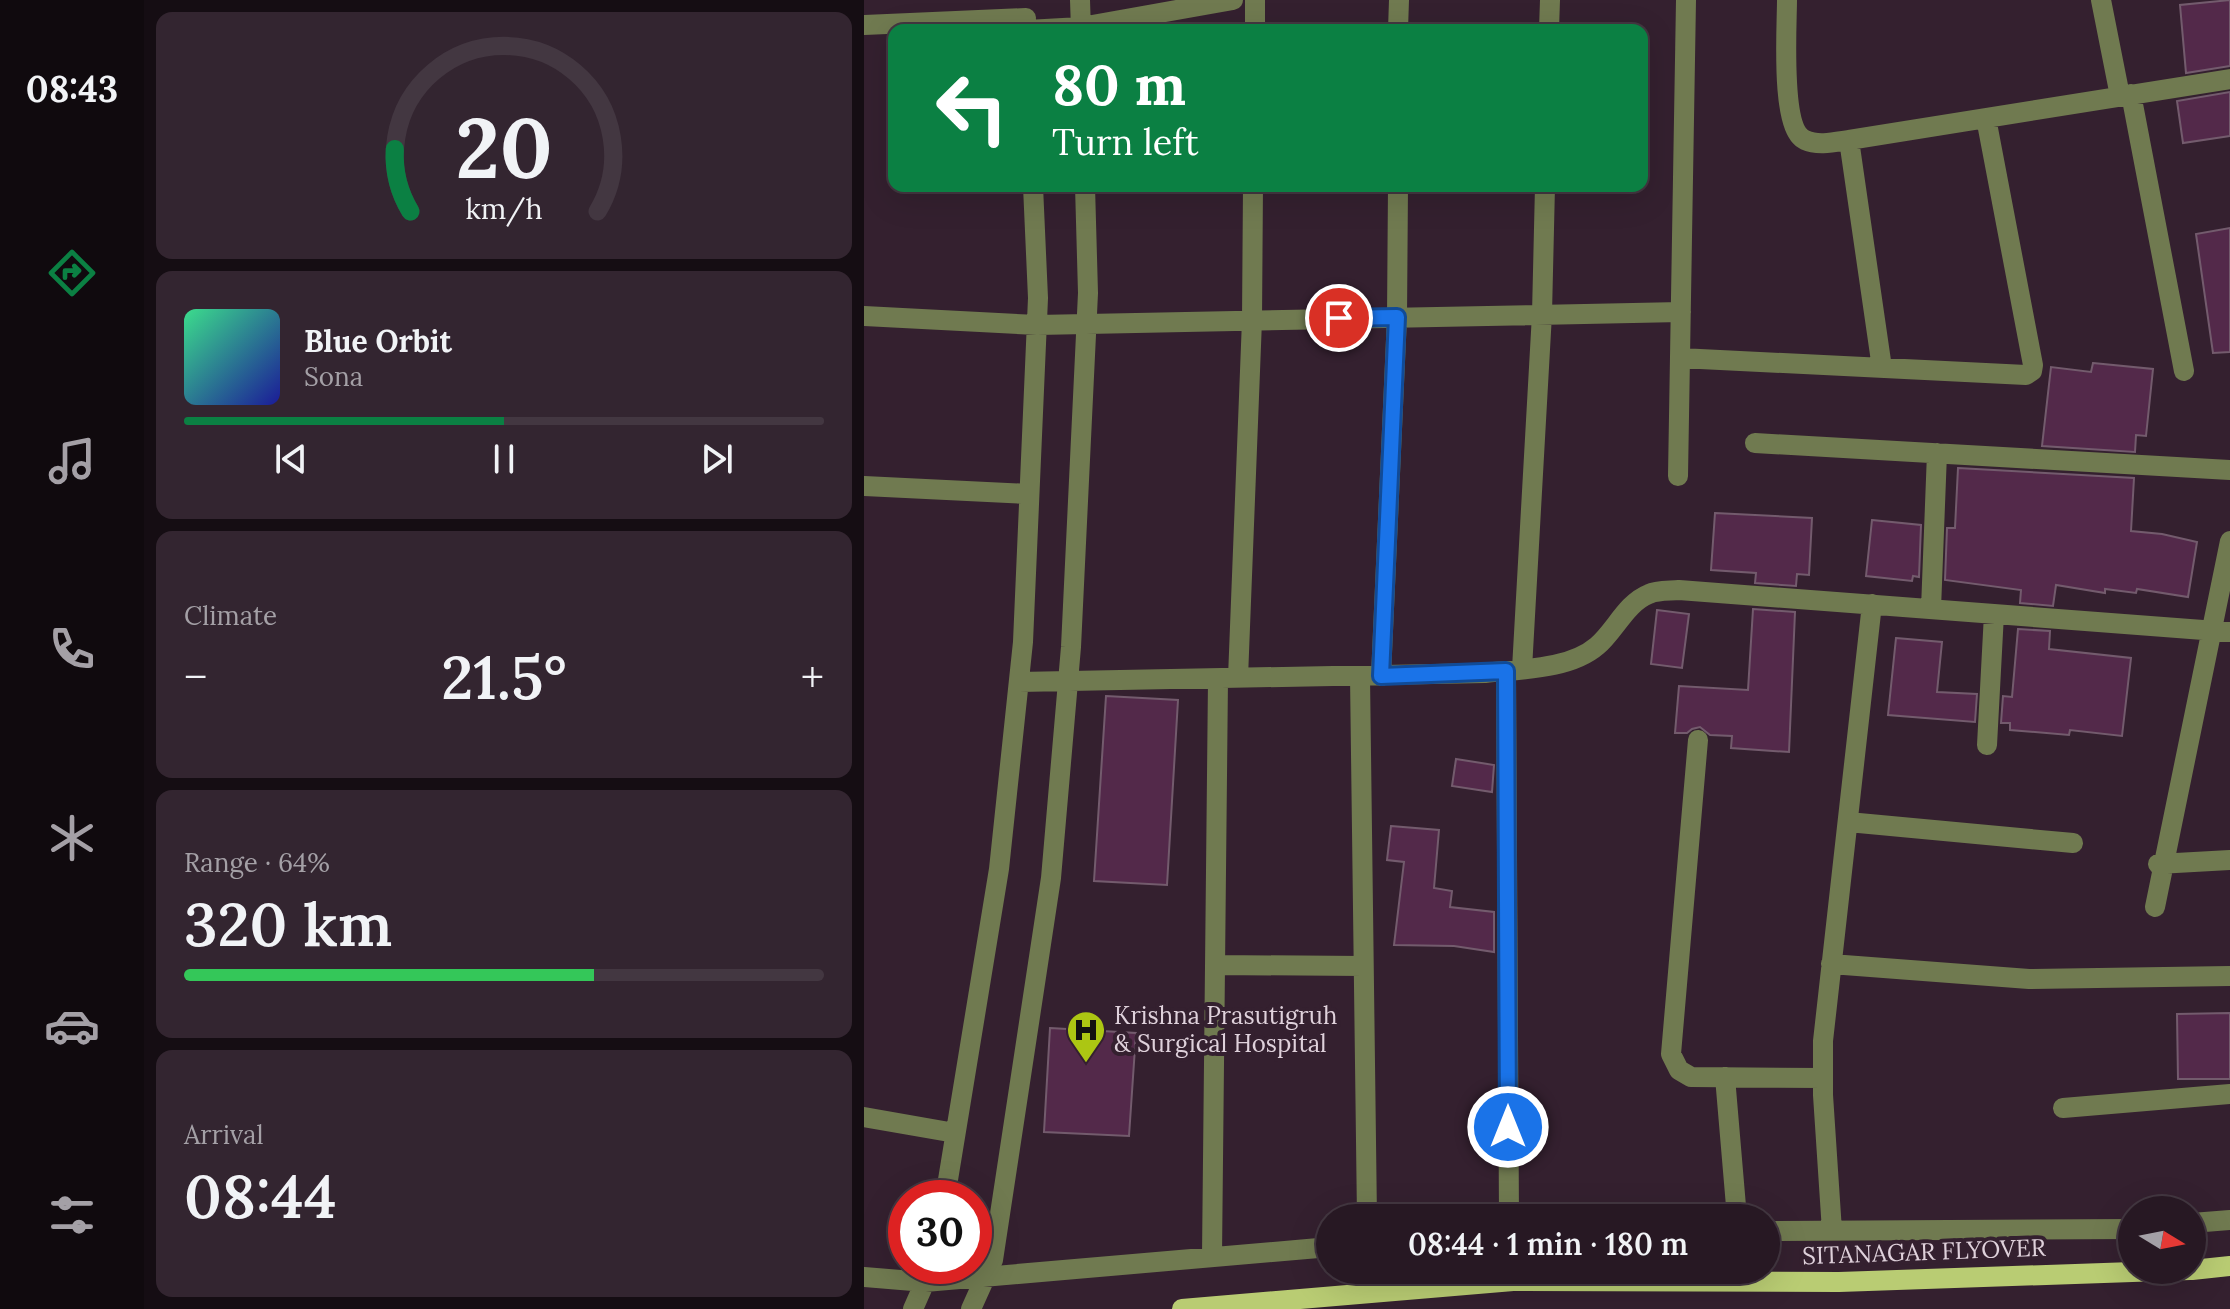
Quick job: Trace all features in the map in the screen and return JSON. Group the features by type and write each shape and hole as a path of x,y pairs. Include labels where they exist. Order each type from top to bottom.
{"main road":[{"name":"SITANAGAR FLYOVER","path":"2206,1268 2230,1266"},
{"name":"SITANAGAR FLYOVER","path":"1182,1309 1513,1281 1839,1282 2118,1272"}],"street":[{"path":"1080,0 1081,24"},
{"path":"1103,24 1233,0"},
{"path":"1255,0 1255,24"},
{"path":"1398,24 1399,0"},
{"path":"1549,24 1550,0"},
{"path":"1678,476 1686,0"},
{"path":"1787,0 1788,109 1793,128 1804,140 1823,143 1849,140 2230,79"},
{"path":"2101,0 2125,95 2184,371"},
{"path":"891,24 1026,19 1057,24"},
{"path":"864,25 888,24"},
{"path":"1680,358 2026,375 2032,371 1986,118"},
{"path":"1849,140 1882,368"},
{"path":"948,1180 999,869 1023,642 1037,325 1033,192"},
{"path":"992,1262 1051,878 1068,682 1087,323 1085,192"},
{"path":"1212,1256 1215,965 1228,678 1252,320 1253,192"},
{"path":"1381,676 1397,317 1398,192"},
{"path":"1509,1204 1514,670 1542,314 1545,192"},
{"path":"864,316 1037,325 1681,312"},
{"path":"1755,443 2230,470"},
{"path":"1931,609 1937,453"},
{"path":"864,486 1029,494"},
{"path":"2155,907 2230,541"},
{"path":"1019,682 1381,676 1514,670 1568,661 1596,647 1636,603 1650,593 1679,590 2230,632"},
{"path":"1832,1231 1823,1041 1872,604"},
{"path":"1987,745 1994,614"},
{"path":"1360,676 1367,1204"},
{"path":"1698,740 1671,1054 1679,1070 1691,1077 1823,1078"},
{"path":"1848,822 2073,843"},
{"path":"2158,864 2230,860"},
{"path":"1831,964 2029,979 2230,976"},
{"path":"1215,965 1363,966"},
{"path":"1725,1077 1736,1204"},
{"path":"2063,1108 2230,1094"},
{"path":"864,1117 955,1133"},
{"path":"2206,1222 2230,1220"},
{"path":"1780,1231 2118,1229"},
{"path":"992,1277 1316,1248"},
{"path":"864,1277 888,1276"},
{"path":"913,1309 924,1284"},
{"path":"971,1309 982,1284"}],"building":[{"path":"2230,0 2230,66 2186,73 2180,5"},
{"path":"2230,92 2230,136 2183,143 2177,101"},
{"path":"2230,228 2230,352 2213,353 2196,234"},
{"path":"2093,363 2153,369 2146,436 2136,435 2135,452 2042,446 2051,367 2091,372"},
{"path":"1958,468 2134,478 2131,531 2197,542 2188,597 2137,589 2136,593 2105,589 2105,593 2056,585 2053,606 2020,603 2021,590 1945,580 1947,528 1955,528"},
{"path":"1715,513 1812,518 1809,575 1797,574 1796,586 1755,583 1756,573 1711,570"},
{"path":"1872,520 1921,525 1919,577 1913,576 1912,581 1866,576"},
{"path":"1753,609 1795,612 1789,752 1731,748 1732,736 1710,735 1700,727 1687,733 1675,733 1679,686 1748,690"},
{"path":"1657,610 1689,614 1682,668 1651,664"},
{"path":"2018,629 2050,631 2049,649 2131,658 2122,736 2070,730 2069,735 2010,730 2010,723 2001,723 2003,696 2012,697"},
{"path":"1896,638 1942,642 1937,692 1977,694 1975,722 1888,715"},
{"path":"1106,696 1178,700 1167,885 1094,881"},
{"path":"1456,759 1494,765 1492,792 1452,786"},
{"path":"1391,826 1439,830 1434,888 1452,891 1450,907 1494,912 1494,952 1454,946 1394,945 1404,862 1387,860"},
{"path":"2230,1013 2230,1079 2178,1079 2177,1014"},
{"path":"1050,1028 1136,1033 1129,1136 1044,1132"}],"place":[{"name":"Krishna Prasutigruh & Surgical Hospital","path":"1086,1064"}],"route":[{"path":"1339,318 1397,317 1381,676 1506,671 1508,1127"}]}
